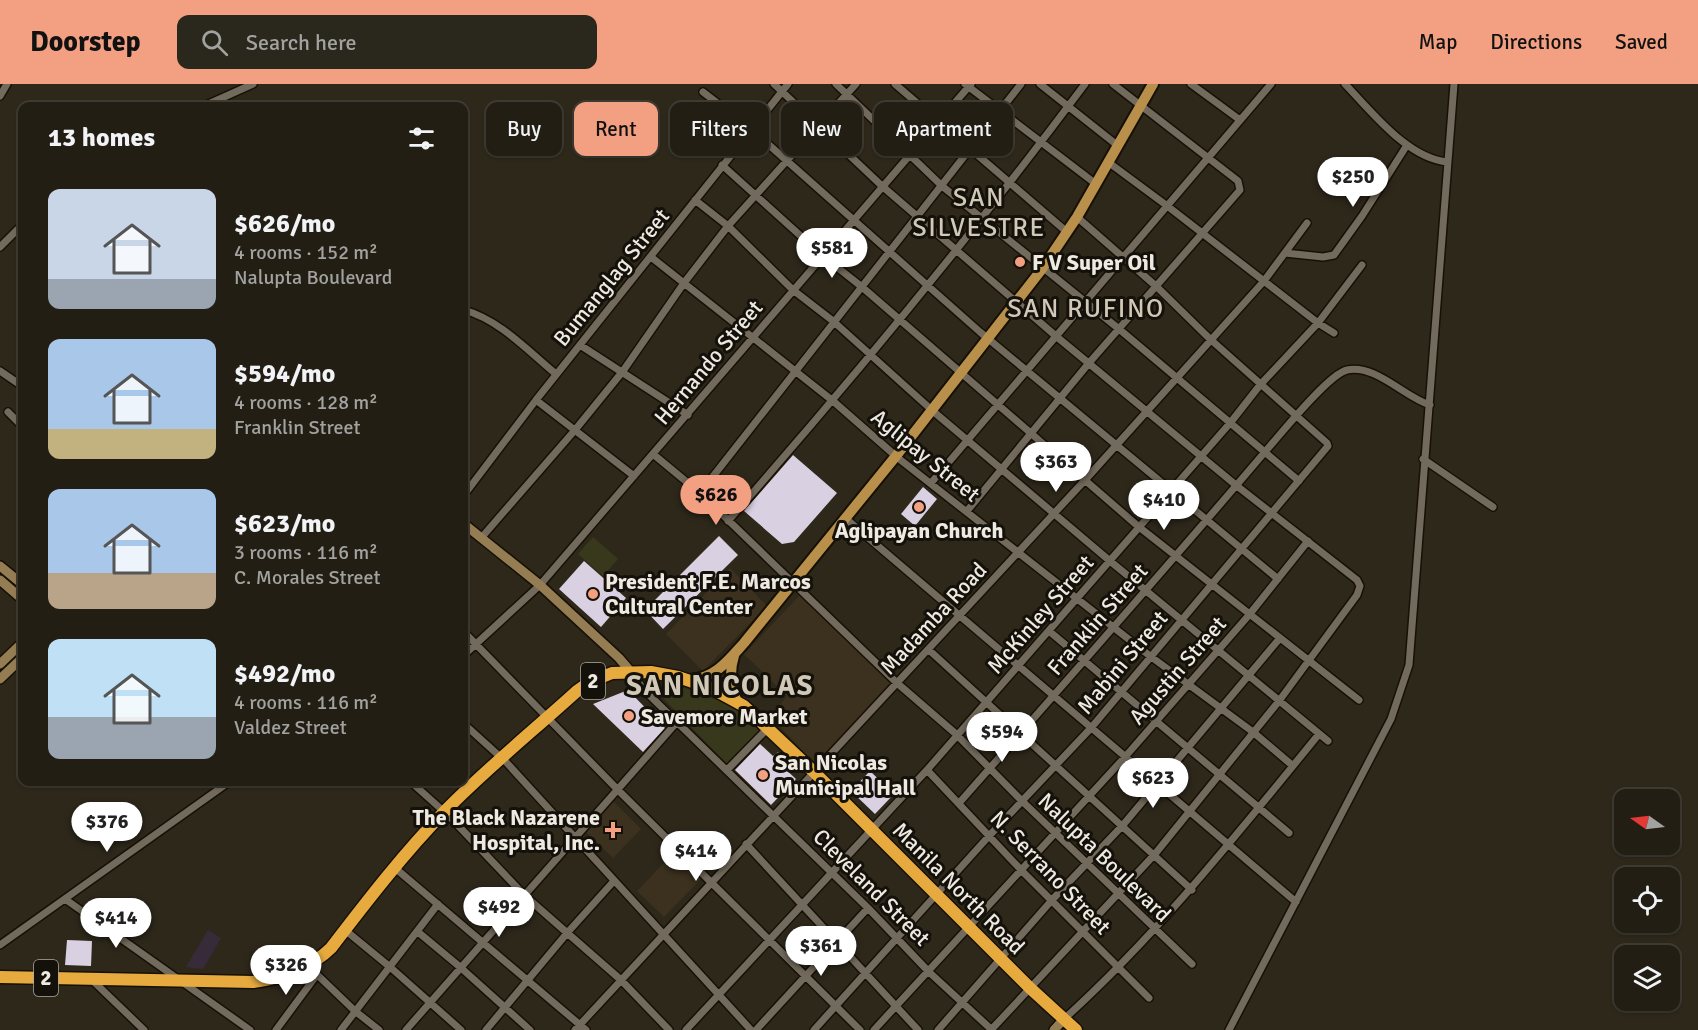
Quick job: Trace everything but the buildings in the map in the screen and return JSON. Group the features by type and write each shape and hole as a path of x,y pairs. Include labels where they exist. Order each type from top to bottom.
{"highway":[{"name":"Manila North Road","path":"0,976 262,981 307,965 322,957 395,868 445,812 501,757 590,682 612,673 651,672 711,688 737,702 768,728 938,894 1030,988 1076,1030"}],"main road":[{"path":"686,680 708,677 724,665 896,456 1017,301 1067,232 1152,84"},
{"path":"735,653 731,674 737,702"}],"street":[{"path":"0,96 7,84"},
{"path":"213,102 254,84"},
{"path":"774,84 791,102"},
{"name":"Bumanglag Street","path":"769,107 788,84"},
{"path":"836,84 874,123"},
{"path":"840,102 856,84"},
{"path":"895,84 916,102"},
{"path":"1008,102 1022,84"},
{"path":"1040,84 1117,145"},
{"path":"728,521 871,355 1009,184 1085,84"},
{"path":"967,511 1089,363 1236,195 1240,186 1239,181 1209,156 1113,84"},
{"path":"1191,84 1240,120"},
{"path":"930,483 1271,84"},
{"path":"1345,84 1407,145 1432,160 1448,162"},
{"path":"1229,1030 1391,719 1409,665 1423,459 1430,405 1454,84"},
{"path":"968,85 988,102"},
{"name":"Hernando Street","path":"954,102 968,85"},
{"path":"703,92 716,102"},
{"path":"1013,122 1096,184"},
{"path":"1285,254 1323,257 1334,255 1407,145"},
{"path":"769,146 987,338 1278,579"},
{"name":"Bumanglag Street","path":"468,490 556,374 729,156"},
{"path":"482,537 576,430 623,371 684,283 728,226 792,156"},
{"path":"849,156 1146,412 1271,514 1357,580 1360,586 1357,595 1279,701 1155,854 1082,930 992,1030"},
{"path":"907,156 1119,329 1299,481"},
{"name":"Hernando Street","path":"468,651 540,585 688,415 907,156"},
{"path":"700,493 833,321 965,156"},
{"path":"977,156 1067,232"},
{"path":"1108,162 1334,333"},
{"path":"722,165 823,256 1086,479 1138,527 1359,700"},
{"path":"695,200 728,226 793,290 833,321 931,409 1328,741"},
{"path":"1077,216 1296,416"},
{"name":"Madamba Road","path":"580,1028 712,880 929,650 1116,446 1264,281 1307,223"},
{"path":"0,247 18,229"},
{"name":"Aglipay Street","path":"651,257 833,401 896,456 1017,552 1186,684 1253,732 1293,766"},
{"name":"McKinley Street","path":"686,1030 927,770 1201,457 1260,385 1318,323 1362,265"},
{"path":"468,311 498,326 556,374"},
{"path":"580,345 688,415"},
{"name":"Franklin Street","path":"960,802 1021,735 1296,416 1342,372 1353,370 1377,376 1416,400 1430,405"},
{"path":"0,371 18,383"},
{"path":"536,400 634,476"},
{"path":"8,412 18,422"},
{"name":"Mabini Street","path":"814,1030 989,836 1091,728 1326,449 1327,443 1296,416"},
{"name":"Nalupta Boulevard","path":"653,454 700,493 897,684 957,735 1022,801 1192,964"},
{"path":"1423,459 1493,507"},
{"path":"845,518 1296,902"},
{"path":"468,527 540,585 619,658 631,672"},
{"name":"Agustin Street","path":"874,1030 1057,834 1156,722 1186,684 1249,615 1308,541"},
{"path":"0,566 18,581"},
{"path":"0,580 18,595"},
{"path":"1049,631 1289,833"},
{"path":"468,636 618,790 712,880 860,1030"},
{"path":"938,1030 1052,900 1123,825 1280,638"},
{"path":"0,664 18,647"},
{"path":"929,650 1192,890"},
{"path":"0,679 18,662"},
{"name":"Cleveland Street","path":"631,672 645,691 868,908 929,972 992,1030"},
{"path":"406,1030 677,722"},
{"path":"468,728 501,757 613,882 664,933 718,995 753,1030 868,908"},
{"path":"727,770 768,728"},
{"path":"1054,1030 1192,890 1319,734"},
{"name":"N. Serrano Street","path":"927,770 960,802 1022,871 1149,998"},
{"path":"0,945 222,786"},
{"path":"416,786 445,812 525,896 621,980 669,1030"},
{"path":"746,844 867,972 918,1030"},
{"path":"395,868 483,940 580,1028"},
{"path":"486,1030 613,882"},
{"path":"65,898 250,1030"},
{"path":"341,1030 438,904"},
{"path":"345,930 461,1030"},
{"path":"418,932 530,1030"},
{"path":"307,965 316,976 379,1030"},
{"path":"276,1030 316,976"},
{"path":"91,979 144,1030"}],"shaded area":[{"path":"730,568 767,606 703,671 666,634"},
{"path":"801,594 894,679 815,764 770,716 787,696 744,654"},
{"name":"The Black Nazarene Hospital, Inc.","path":"613,801 641,829 613,858 585,831"},
{"path":"678,848 705,875 664,917 637,891"},
{"path":"208,930 221,938 203,969 186,967"}],"green space":[{"path":"593,537 618,559 603,576 578,554"},
{"path":"671,684 739,709 762,729 727,764 664,699 663,690"}],"place":[{"name":"F V Super Oil","path":"1020,262"},
{"name":"Aglipayan Church","path":"919,507"},
{"name":"President F.E. Marcos Cultural Center","path":"593,594"},
{"name":"Savemore Market","path":"629,716"},
{"name":"San Nicolas Municipal Hall","path":"763,775"},
{"name":"The Black Nazarene Hospital, Inc.","path":"613,830"}],"district":[{"name":"SAN SILVESTRE","path":"979,212"},
{"name":"SAN RUFINO","path":"1086,308"},
{"name":"SAN NICOLAS","path":"720,685"}]}
